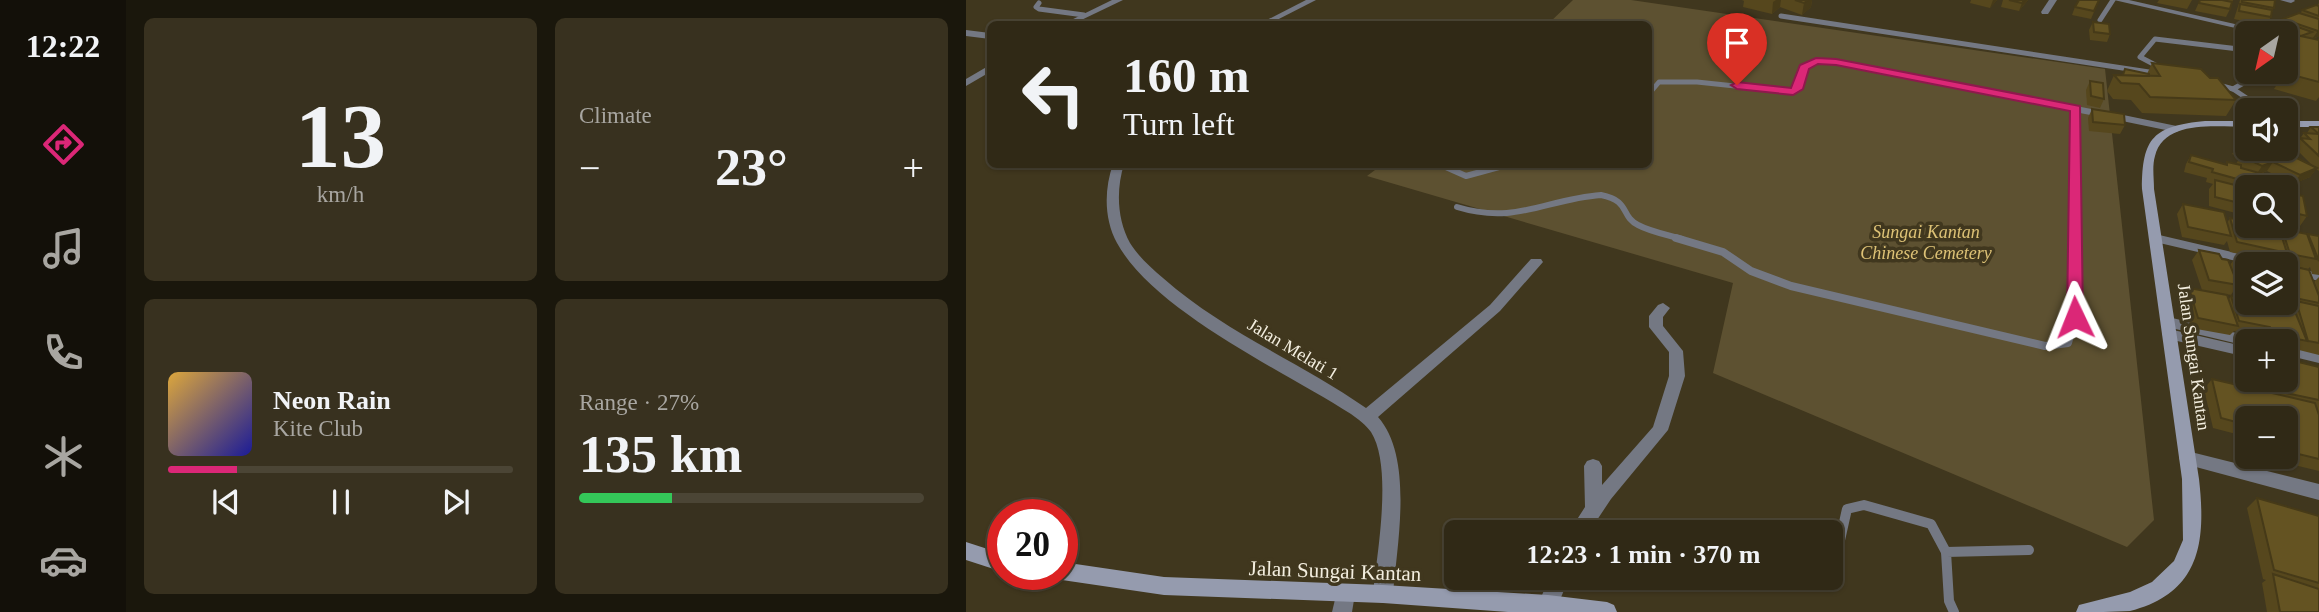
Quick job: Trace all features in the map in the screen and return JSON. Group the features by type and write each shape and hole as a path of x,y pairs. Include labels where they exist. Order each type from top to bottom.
{"main road":[{"path":"2176,129 2207,124 2235,124"},
{"path":"2298,125 2318,126"},
{"name":"Jalan Sungai Kantan","path":"2086,612 2119,607 2155,590 2175,575 2189,554 2193,527 2187,458 2148,189 2149,153 2157,139 2176,129"},
{"path":"966,551 987,558"},
{"name":"Jalan Sungai Kantan","path":"1078,573 1164,586 1344,603 1383,594 1548,605 1607,612"}],"street":[{"path":"1073,21 1119,0"},
{"path":"1269,21 1312,0"},
{"path":"2045,12 2053,0"},
{"path":"2116,0 2235,25"},
{"path":"966,33 987,36"},
{"path":"966,83 987,70"},
{"name":"Jalan Melati 1","path":"1117,168 1113,178 1114,210 1119,232 1128,250 1160,284 1204,317 1367,417 1378,429 1390,453 1391,479 1383,594"},
{"path":"2155,238 2235,257"},
{"path":"1367,417 1495,308 1536,262"},
{"path":"2298,272 2319,277"},
{"path":"1586,520 1660,430 1677,376 1676,351 1656,327 1656,316 1663,308"},
{"path":"2169,328 2235,339"},
{"path":"2169,328 2235,348"},
{"path":"2298,353 2319,358"},
{"path":"2298,365 2319,371"},
{"path":"2187,458 2319,492"},
{"path":"1593,466 1594,509"},
{"path":"1548,605 1554,590"}],"lane":[{"path":"2100,20 2116,0"},
{"path":"1039,3 1036,7 1039,9 1084,15"},
{"path":"1781,16 2149,72 2161,69 2140,57 2155,39 2235,49"},
{"path":"1652,91 1660,82 1697,82 1793,92 1797,89 1804,67 1816,61 1836,62 2176,129"},
{"path":"2207,82 2233,89 2247,98"},
{"path":"2233,89 2242,84"},
{"path":"1457,207 1492,216 1530,212 1583,196 1611,196 1622,201 1629,210 1631,220 1639,226 1723,252 1751,271 1791,286 2045,346 2060,346 2068,343 2075,317 2076,108"},
{"path":"1448,168 1466,176 1495,168"},
{"path":"1843,527 1847,509 1864,505 1931,524 1946,552 1949,601 1954,612"},
{"path":"1946,552 2029,550"}],"green space":[{"name":"Sungai Kantan Chinese Cemetery","path":"1573,0 1631,0 2105,69 2154,520 2127,547 1713,373 1733,283 1367,176 1378,168 1652,168 1652,21 1551,21"}],"building":[{"path":"2079,0 2099,0 2094,11 2075,7"},
{"path":"2200,0 2232,2 2230,9 2199,3"},
{"path":"2242,0 2275,0 2274,8"},
{"path":"2240,4 2272,10 2271,17 2239,11"},
{"path":"2319,6 2319,16 2302,10"},
{"path":"2299,13 2319,19 2319,30 2298,24 2298,21 2283,19"},
{"path":"2093,22 2109,24 2110,34 2094,32"},
{"path":"2298,27 2312,32 2298,35"},
{"path":"2298,35 2319,40 2319,82 2298,76"},
{"path":"2152,63 2201,69 2210,78 2218,78 2235,100 2150,97 2139,84 2121,83 2114,75 2160,76"},
{"path":"2125,69 2149,74 2149,76 2123,75"},
{"path":"2090,81 2103,83 2104,99 2091,96"},
{"path":"2092,109 2124,114 2125,125 2093,122"},
{"path":"2304,133 2319,134 2319,156 2300,138 2310,139"},
{"path":"2191,155 2227,165 2227,162 2241,165 2241,168 2267,175 2235,175 2235,178 2189,162"},
{"path":"2298,159 2317,168 2300,175 2273,162 2262,166 2252,161 2298,161"},
{"path":"2215,180 2235,185 2235,202 2215,197"},
{"path":"2298,195 2303,196 2307,216 2298,214"},
{"path":"2183,204 2224,212 2231,236 2188,227"},
{"path":"2230,218 2235,219 2235,235"},
{"path":"2298,232 2307,234 2316,259 2298,256 2298,252 2289,252 2285,238 2298,238"},
{"path":"2308,234 2319,236 2319,261"},
{"path":"2236,238 2282,238 2287,252 2282,252 2237,242"},
{"path":"2199,250 2219,254 2222,259 2228,260 2235,284 2209,280"},
{"path":"2298,268 2309,270 2319,303 2298,299"},
{"path":"2189,288 2227,295 2238,326 2198,318"},
{"path":"2298,301 2319,306 2319,343 2308,341"},
{"path":"2237,315 2296,315 2307,341 2298,339 2298,329 2271,329 2239,321"},
{"path":"2298,362 2319,367 2319,400 2281,392 2298,392"},
{"path":"2212,379 2235,384 2235,392 2268,392 2315,403 2319,415 2319,459 2298,454 2298,406 2235,406 2235,422 2221,418"},
{"path":"2257,498 2319,516 2319,583 2274,570"},
{"path":"2273,574 2319,589 2319,612 2280,612"}],"route":[{"path":"1737,85 1793,92 1797,89 1804,67 1811,62 1836,62 2076,108 2075,317"}]}
